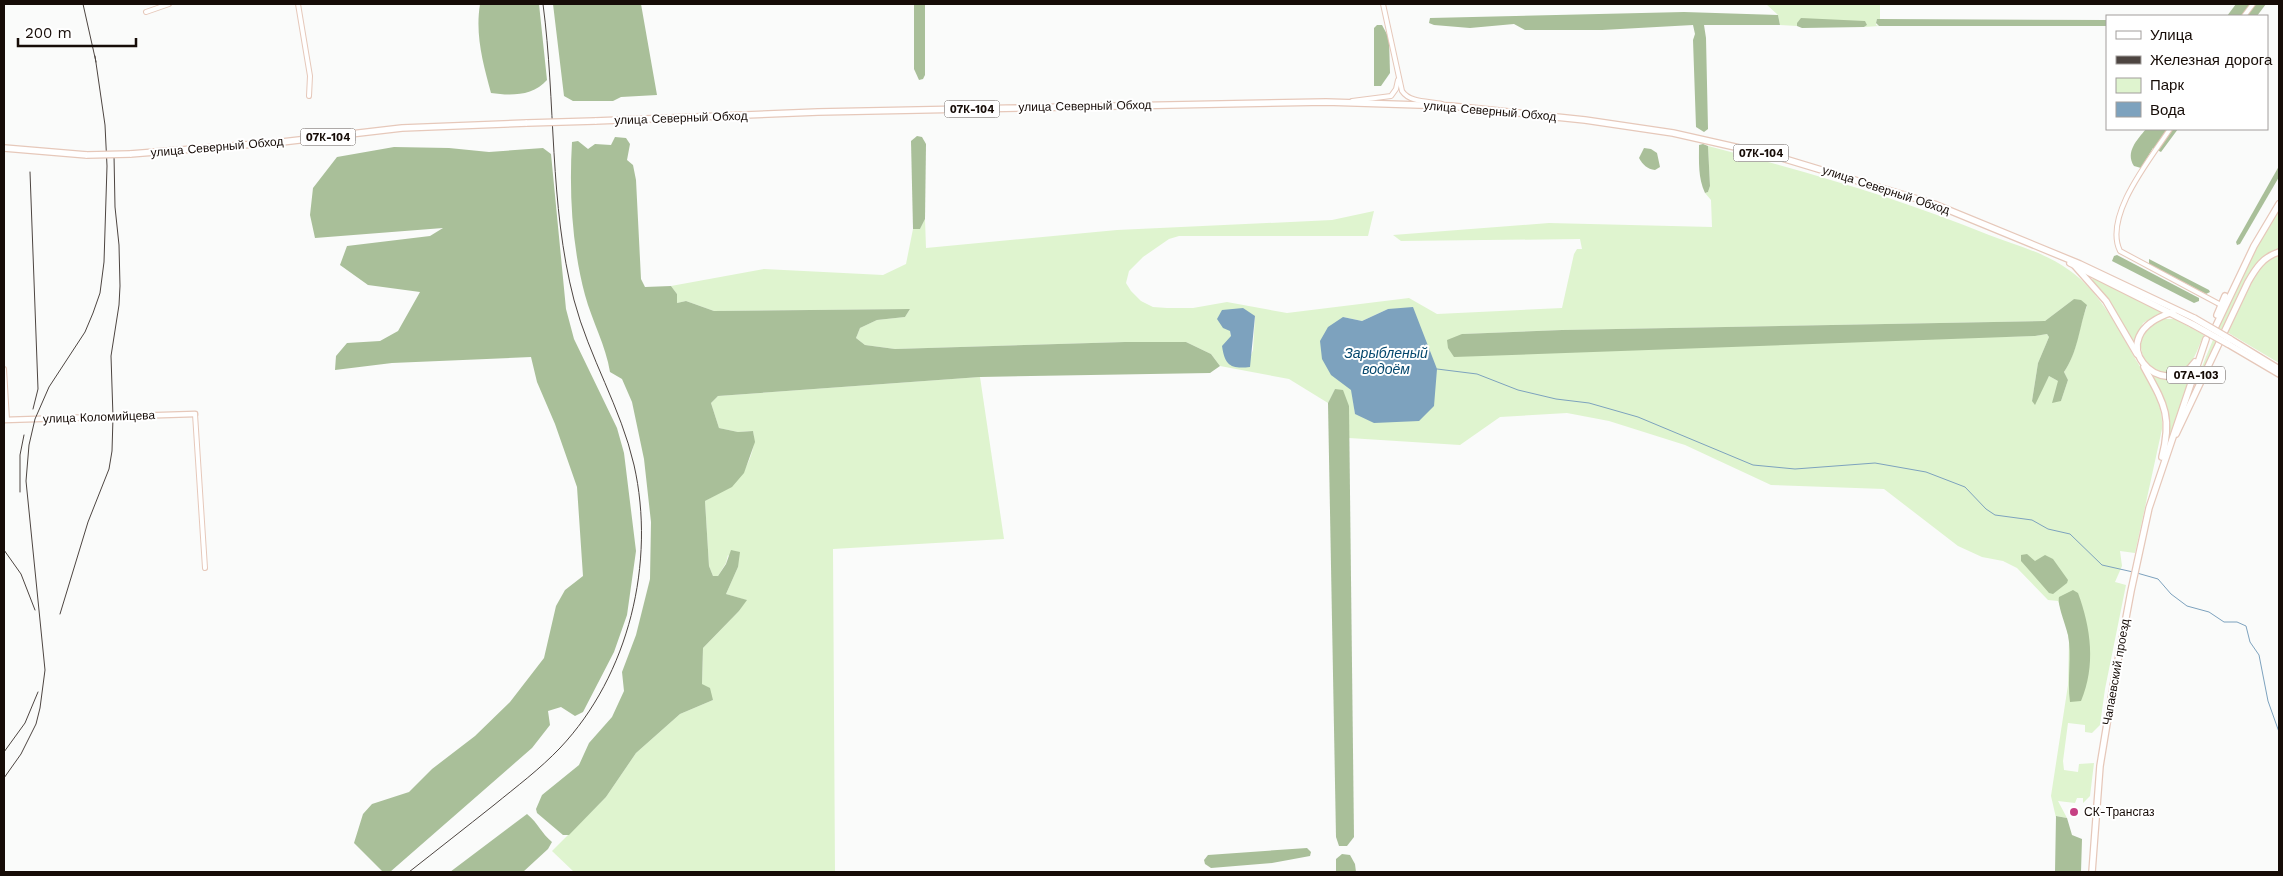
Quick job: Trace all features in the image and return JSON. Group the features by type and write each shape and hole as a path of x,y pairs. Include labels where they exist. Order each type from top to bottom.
{"main road":[{"name":"улица Северный Обход","path":"4,148 87,155 130,154 282,142 402,128 867,111 1348,102 1451,106 1632,126 1775,156 1934,204 2058,254"},
{"name":"07А-103","path":"2206,339 2252,243 2279,198"},
{"name":"07А-103","path":"2138,557 2175,436 2210,339 2254,246 2279,204"},
{"path":"2175,436 2248,282 2258,266 2266,258 2279,252"},
{"name":"07К-104","path":"2058,254 2074,265 2086,268 2170,313 2193,321"},
{"name":"07К-104","path":"2058,254 2178,311 2279,370"},
{"path":"2074,265 2106,300 2159,395 2167,420 2163,452 2149,508"},
{"path":"2086,268 2090,281"},
{"path":"2178,311 2152,320 2141,332 2138,342 2140,360 2149,369 2160,374 2178,375 2194,363 2206,339"},
{"name":"Чапаевский проезд","path":"2092,872 2101,759 2138,557 2149,508 2206,339"},
{"name":"07К-104","path":"2229,341 2269,368 2279,370"}],"street":[{"path":"146,12 169,4"},
{"path":"298,4 310,76 310,96"},
{"path":"1383,4 1402,90 1408,97 1451,106"},
{"path":"2245,15 2253,4"},
{"path":"1348,102 1391,96 1396,89 1398,78"},
{"path":"2169,130 2132,188 2120,214 2116,244 2120,252 2221,305"},
{"path":"4,369 5,420"},
{"path":"195,414 205,568"},
{"name":"улица Коломийцева","path":"5,420 195,414"}],"green space":[{"path":"480,4 539,4 547,80 541,85 521,94 491,93 479,38"},
{"path":"553,4 641,4 657,95 621,97 613,101 573,101 564,96"},
{"path":"914,4 925,4 925,75 923,79 919,80 914,69"},
{"path":"1766,4 1880,4 1880,19 1877,19 1876,25 1879,26 1864,27 1867,25 1797,23 1797,26 1780,25 1778,15"},
{"path":"2236,4 2266,4 2258,15 2228,15"},
{"path":"1684,12 1778,15 1780,25 1704,25 1708,129 1704,132 1696,127 1693,40 1695,34 1693,25 1602,30 1525,30 1514,24 1470,28 1429,23 1430,18"},
{"path":"1801,18 1865,21 1867,25 1864,27 1802,28 1797,26"},
{"path":"1877,19 2106,20 2106,26 1879,26 1876,23"},
{"path":"1377,25 1382,25 1389,38 1390,73 1381,86 1374,86 1374,28"},
{"path":"2145,130 2177,130 2161,152 2153,148 2141,168 2134,166 2131,156 2133,146"},
{"path":"917,136 922,137 926,144 925,219 920,229 913,229 911,141"},
{"path":"615,137 626,138 630,144 627,160 633,165 636,180 641,279 645,287 671,286 677,294 677,303 686,301 714,311 910,309 905,317 877,320 860,328 856,338 865,345 895,349 1186,342 1211,354 1220,366 1210,373 980,377 718,396 711,403 719,428 738,432 753,431 755,442 744,473 732,487 705,501 709,566 713,576 718,576 726,564 731,550 740,552 738,567 726,594 747,600 739,611 703,648 702,684 710,688 713,700 680,714 636,753 606,797 569,835 563,835 537,813 536,809 542,795 579,765 589,743 612,717 624,691 622,672 636,635 650,579 651,522 644,459 632,402 622,379 610,372 588,305 577,258 572,219 572,142 578,141 588,149 595,144 611,145"},
{"path":"1699,145 1708,146 1710,186 1708,192 1705,193 1701,182 1699,164"},
{"path":"1708,146 1815,175 1885,197 2040,254 2069,270 2090,289 2115,323 2146,376 2161,410 2162,429 2135,553 2120,551 2122,566 2115,582 2126,585 2105,689 2100,725 2092,733 2085,732 2085,725 2068,723 2063,761 2064,770 2078,772 2079,764 2094,763 2090,796 2083,803 2083,798 2077,798 2075,803 2058,801 2067,818 2057,816 2057,822 2051,796 2068,685 2069,640 2065,620 2058,601 2048,600 2017,568 2003,561 1982,557 1958,546 1884,489 1771,485 1685,445 1609,421 1567,413 1500,417 1460,445 1349,438 1349,406 1335,389 1328,403 1289,379 1220,366 1211,354 1186,342 895,349 865,345 856,338 860,328 877,320 905,317 910,309 714,311 686,301 677,303 677,294 671,286 764,269 883,275 906,264 913,229 920,229 925,219 926,248 1117,230 1332,220 1374,211 1368,236 1179,236 1169,239 1143,257 1129,271 1126,283 1141,301 1153,307 1167,308 1193,308 1227,302 1287,313 1409,298 1437,314 1562,308 1574,254 1577,249 1582,249 1580,239 1401,241 1393,235 1549,223 1712,227 1711,200 1705,193 1708,192 1710,186","holes":["2074,299 2087,306 2075,348 2064,372 2068,380 2061,401 2058,381 2049,376 2040,393 2032,401 2038,363 2049,337 2047,334 1995,337 1462,334 1562,330 2045,321","1388,309 1355,414 1343,317 1362,321","1255,316 1253,350 1251,355 1231,336 1230,330"]},
{"path":"394,147 449,148 489,152 543,148 551,154 566,309 574,339 617,428 624,453 636,551 627,615 614,652 583,712 575,716 561,707 548,711 550,725 532,748 390,872 383,872 354,843 363,814 372,804 409,792 432,769 475,736 510,702 544,658 556,606 565,590 583,576 577,487 555,424 537,382 531,357 392,363 335,370 336,356 347,343 380,341 398,331 420,292 368,285 340,265 347,246 430,236 443,228 315,238 310,215 313,188 337,157"},
{"path":"1644,148 1651,149 1657,153 1660,167 1655,170 1647,168 1642,163 1639,158"},
{"path":"2279,166 2279,177 2240,244 2237,245 2236,242"},
{"path":"2279,207 2279,251 2256,265 2183,418 2226,310 2264,232"},
{"path":"2117,255 2199,298 2199,301 2194,303 2112,261 2114,256"},
{"path":"2279,255 2279,363 2227,332 2253,278 2260,268"},
{"path":"2149,259 2210,292 2206,294 2149,264"},
{"path":"2093,278 2162,312 2143,323 2134,344 2107,299 2092,280"},
{"path":"2074,299 2081,300 2087,305 2075,348 2064,372 2068,380 2061,401 2052,403 2058,381 2049,376 2035,405 2032,401 2038,363 2049,337 2047,334 2035,336 1454,357 1448,348 1447,340 1462,334 1562,330 2045,321"},
{"path":"2161,319 2175,319 2204,335 2195,356 2188,366 2177,373 2166,374 2155,369 2147,362 2142,351 2142,340 2148,329"},
{"path":"2193,368 2166,447 2169,425 2150,374 2173,377 2183,375"},
{"path":"980,377 1004,539 833,549 835,872 574,872 552,851 606,797 636,753 680,714 713,700 702,684 703,648 739,611 746,600 726,594 738,567 728,555 726,563 718,576 713,576 709,566 705,501 727,488 742,473 752,451 753,431 738,432 719,428 711,403 718,396"},
{"path":"1335,389 1343,390 1349,406 1354,837 1347,846 1339,846 1336,837 1328,403"},
{"path":"2027,554 2035,561 2045,555 2053,559 2068,580 2067,583 2053,594 2049,593 2021,561 2021,555"},
{"path":"2073,590 2078,593 2086,620 2089,633 2090,661 2086,688 2081,701 2070,702 2069,643 2060,610 2059,597"},
{"path":"527,814 552,842 548,849 523,872 450,872"},
{"path":"2056,816 2067,818 2072,835 2082,839 2081,872 2055,872"},
{"path":"1307,848 1311,852 1310,856 1272,863 1211,868 1205,864 1204,860 1208,855"},
{"path":"1342,854 1350,855 1355,864 1356,872 1336,872 1336,859"}],"water":[{"name":"Зарыбленый водоём","path":"1413,307 1437,369 1434,406 1419,421 1374,423 1355,414 1351,390 1331,375 1322,359 1320,341 1328,327 1343,317 1362,321 1388,309"},
{"path":"1243,308 1255,316 1250,367 1234,367 1227,362 1222,346 1231,336 1230,331 1223,328 1217,319 1222,310"}],"waterway":[{"path":"1437,369 1477,374 1518,390 1556,399 1589,403 1638,417 1753,465 1795,469 1875,463 1926,472 1965,487 1986,509 1995,515 2032,520 2048,529 2070,534 2102,565 2133,572"},
{"path":"2137,573 2158,579 2171,594 2187,606 2209,612 2224,622 2237,622 2246,626 2250,642 2259,655 2268,701 2279,732"}],"railway":[{"path":"83,4 96,62"},
{"path":"409,872 536,771 560,748 584,719 604,687 620,652 631,616 638,578 641,540 640,502 634,465 621,423 580,321 566,264 560,227 543,4"},
{"path":"4,778 21,754 36,724 45,670 26,481 29,445 35,419 49,387 85,332 93,313 100,293 104,262 107,166 105,125 95,56"},
{"path":"60,614 88,522 109,469 112,451 111,356 120,286 114,155"},
{"path":"30,172 38,389 33,409"},
{"path":"20,492 20,455 24,435"},
{"path":"4,550 21,574 35,610"},
{"path":"4,752 25,723 38,692"}],"place":[{"name":"СК-Трансгаз","path":"2074,812"}]}
